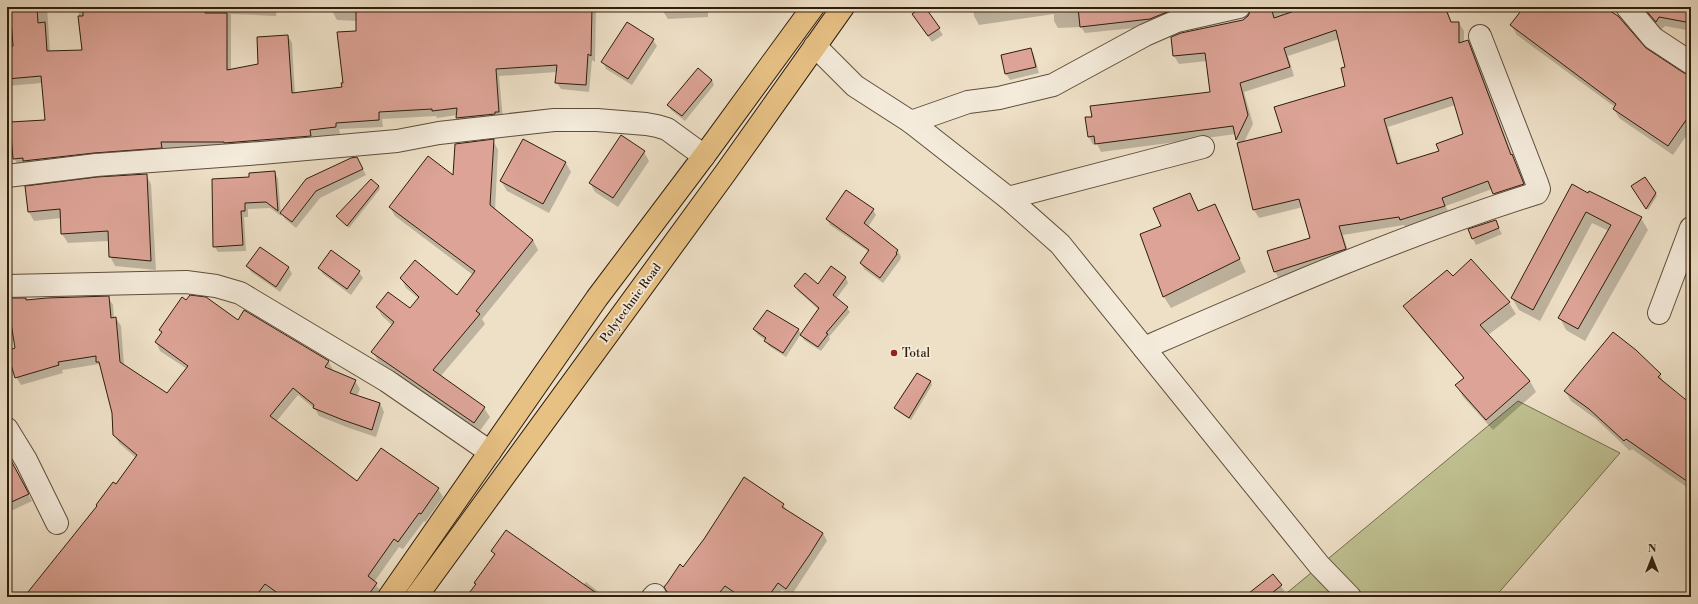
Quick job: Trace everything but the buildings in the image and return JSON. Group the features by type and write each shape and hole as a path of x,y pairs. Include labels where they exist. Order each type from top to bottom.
{"main road":[{"path":"389,597 597,298 704,156 812,7"},
{"name":"Polytechnic Road","path":"416,597 726,172 843,7"}],"street":[{"path":"911,122 968,102 1053,85 1145,35 1177,21 1239,7"},
{"path":"1627,7 1652,38 1691,63"},
{"path":"1144,348 1300,280 1481,211 1538,194 1538,183 1480,36"},
{"path":"815,46 855,86 911,122 1008,198 1060,244 1319,565 1350,597"},
{"path":"7,176 96,165 397,141 439,133 554,120 597,120 658,126 667,129 704,156"},
{"path":"1008,198 1203,147"},
{"path":"1659,313 1691,228"},
{"path":"7,286 186,282 216,286 240,293 387,381 490,452"},
{"path":"7,428 26,460 57,523"}],"green space":[{"path":"1518,401 1620,453 1495,597 1282,597"}],"place":[{"name":"Total","path":"894,353"}]}
